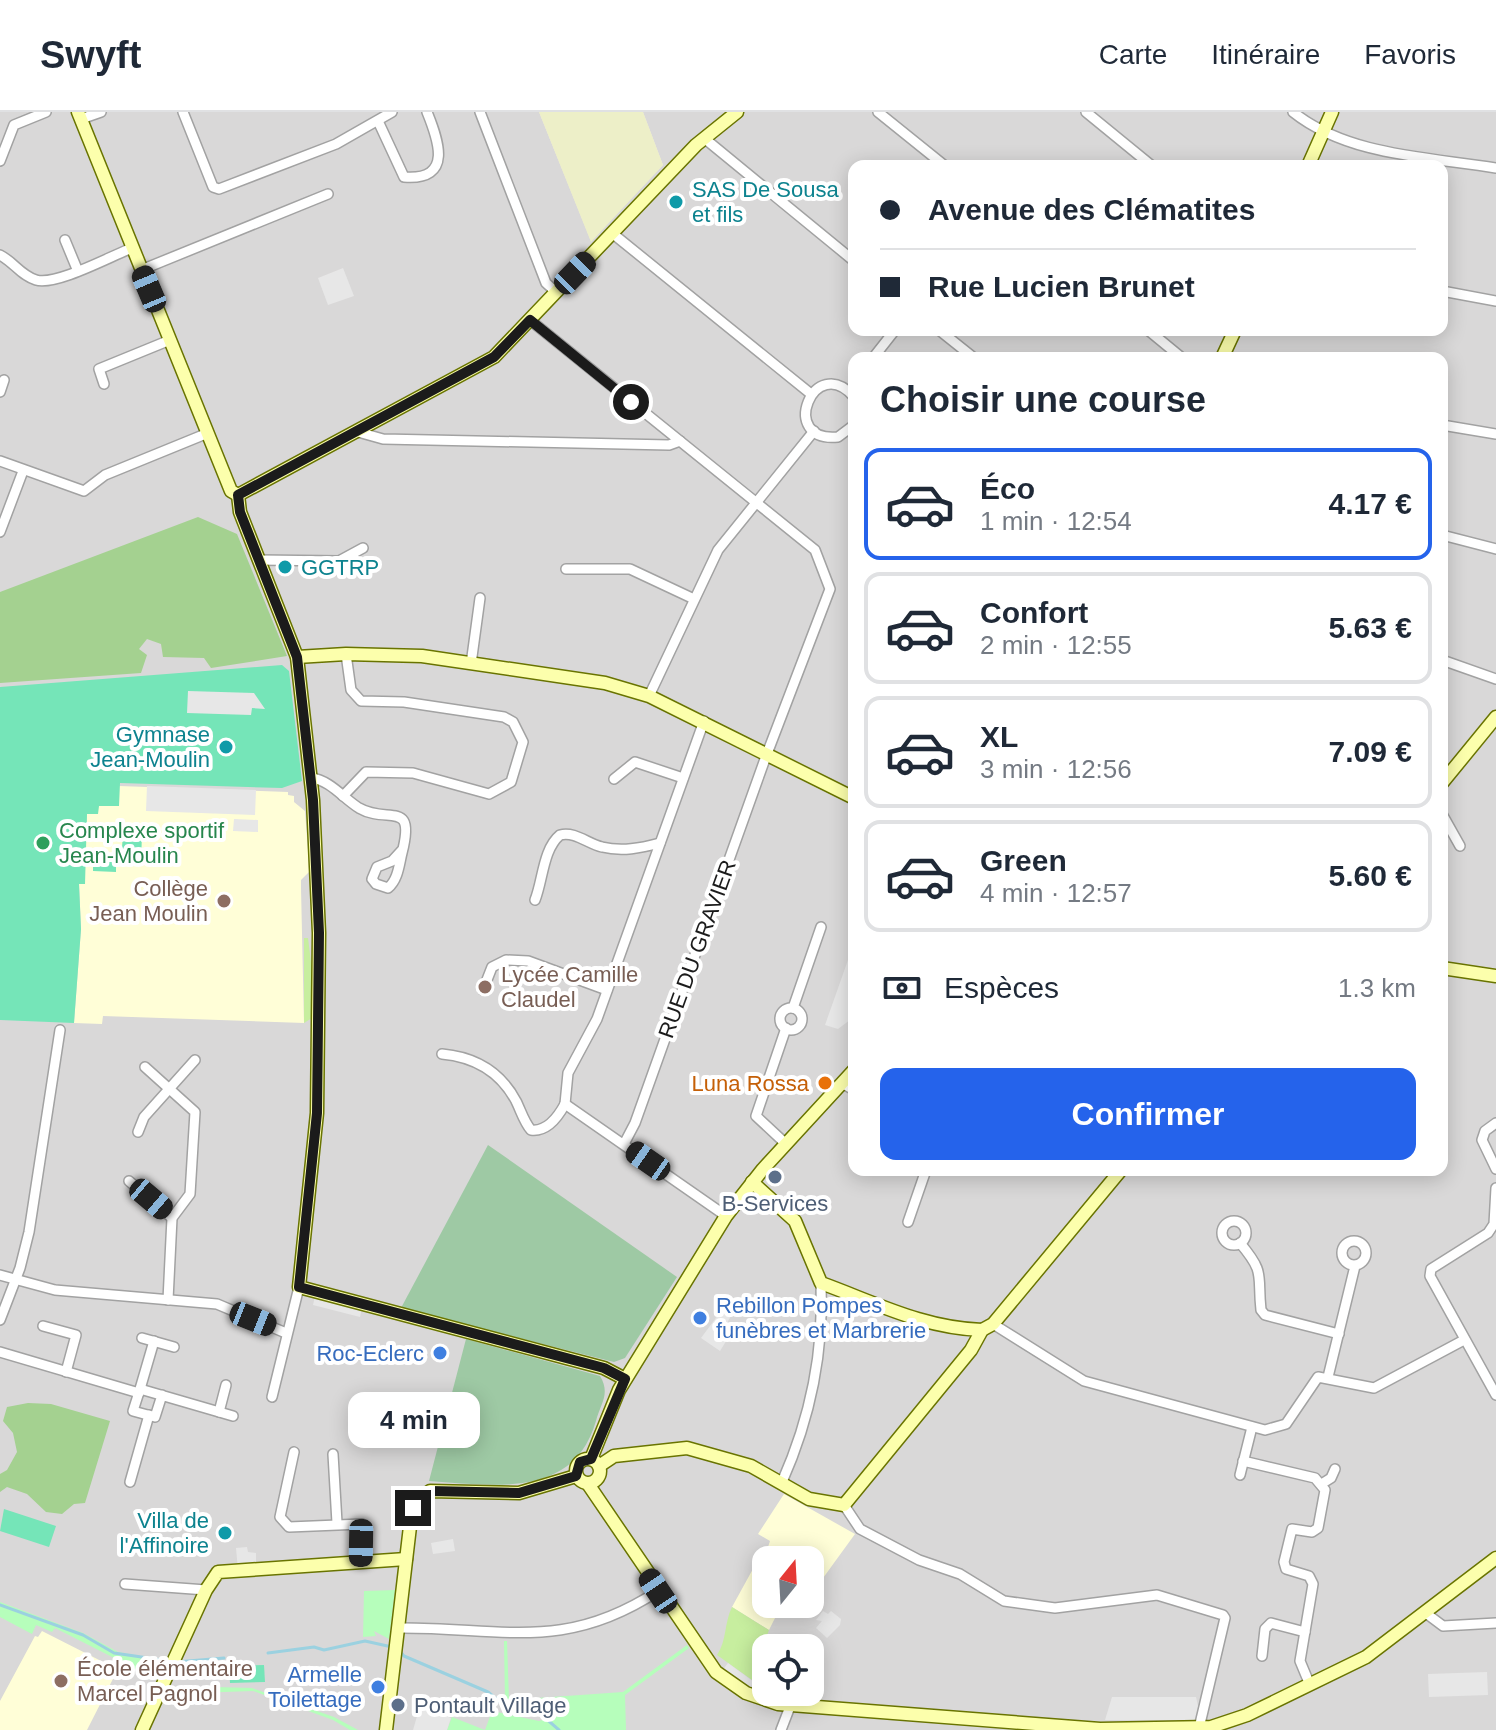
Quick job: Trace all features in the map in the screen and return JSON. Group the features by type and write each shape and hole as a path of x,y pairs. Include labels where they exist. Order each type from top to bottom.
{"street":[{"path":"0,161 14,125 46,112"},
{"path":"101,112 79,116 231,491 238,495"},
{"path":"183,112 213,187 219,189 336,144 392,112"},
{"path":"378,121 404,177 417,178 429,171 440,157 441,147 427,112"},
{"path":"480,112 546,283 556,292"},
{"path":"238,495 494,357 704,138 737,112"},
{"path":"878,112 938,160"},
{"path":"1086,112 1145,160"},
{"path":"1293,112 1323,133 1343,141 1496,168"},
{"path":"1311,160 1332,112"},
{"path":"704,138 848,256"},
{"path":"141,270 328,194"},
{"path":"612,233 811,394"},
{"path":"65,240 77,269"},
{"path":"0,255 20,274 39,281 58,279 132,248"},
{"path":"1448,292 1496,301"},
{"name":"RUE DU GRAVIER","path":"530,320 815,550 830,589 767,753 635,1123 624,1144"},
{"path":"878,352 890,336"},
{"path":"946,336 966,352"},
{"path":"1155,336 1175,352"},
{"path":"104,384 99,369 170,340"},
{"path":"0,392 4,380"},
{"path":"848,388 825,385 811,394 805,409 814,431 830,438 848,430"},
{"path":"1448,426 1496,434"},
{"path":"649,696 718,550 814,431"},
{"path":"358,432 383,439 669,445 680,441"},
{"path":"0,461 84,491 105,475 208,433"},
{"path":"0,532 23,471"},
{"path":"238,495 240,512 297,657 311,778 318,888 319,1040 312,1177 299,1287 272,1397"},
{"path":"1448,537 1496,549"},
{"path":"259,560 339,561 363,548"},
{"path":"566,569 630,569 694,599"},
{"path":"471,664 480,598"},
{"path":"297,657 346,654 422,656 605,683 649,696 704,721 848,795"},
{"path":"343,796 366,772 413,773 489,794 511,782 523,742 513,722 504,717 404,702 361,701 351,690 346,654"},
{"path":"1448,662 1496,679"},
{"path":"1448,776 1496,717"},
{"path":"442,1054 466,1056 497,1075 513,1096 531,1130 539,1131 550,1124 565,1104 568,1073 593,1027 704,721"},
{"path":"614,779 635,762 683,778"},
{"path":"311,778 322,780 361,810 402,818 408,830 403,849"},
{"path":"1448,825 1460,846"},
{"path":"535,900 551,842 560,835 571,834 603,848 638,849 660,843"},
{"path":"786,1028 780,1020 781,1013 793,1008 821,927"},
{"path":"483,990 492,967 515,959 607,990"},
{"path":"1448,969 1496,976"},
{"path":"786,1028 796,1028 801,1022 800,1012 793,1008"},
{"path":"786,1028 756,1116 786,1144"},
{"path":"0,1320 29,1232 60,1030"},
{"path":"138,1132 144,1117 195,1060"},
{"path":"145,1067 195,1112 190,1194 172,1218 168,1300"},
{"path":"588,1484 598,1478 595,1462 625,1379 726,1216 752,1182 848,1076"},
{"path":"842,1083 848,1086"},
{"path":"565,1104 726,1216"},
{"path":"1496,1123 1485,1131 1482,1140 1496,1169"},
{"path":"908,1222 924,1176"},
{"path":"844,1505 988,1327 1116,1176"},
{"path":"129,1181 172,1218"},
{"path":"752,1182 795,1221 815,1262 821,1283 822,1319 816,1374 801,1437 782,1482"},
{"path":"1496,1188 1494,1224 1488,1233 1431,1269 1430,1276 1496,1395"},
{"path":"1240,1243 1257,1263 1263,1285 1261,1310 1265,1315 1339,1334"},
{"path":"1328,1377 1355,1266"},
{"path":"0,1275 14,1282 55,1290 217,1304 286,1333"},
{"path":"821,1283 936,1326 988,1327 1084,1381 1265,1430 1286,1424 1318,1377 1374,1388 1464,1340"},
{"path":"299,1287 604,1368 625,1379"},
{"path":"43,1326 76,1335 66,1372"},
{"path":"142,1338 174,1347"},
{"path":"154,1341 133,1411 155,1417 162,1395"},
{"path":"0,1352 233,1416"},
{"path":"219,1412 226,1385"},
{"path":"130,1482 149,1415"},
{"path":"1240,1475 1252,1427"},
{"path":"576,1476 580,1462 687,1448 733,1459 782,1482 809,1499 844,1505 856,1525 870,1535 919,1560 960,1574 1004,1601 1055,1608 1157,1595 1218,1612 1225,1618 1200,1724"},
{"path":"294,1452 280,1517 284,1524 289,1527 362,1524 361,1562"},
{"path":"333,1454 337,1523"},
{"path":"1243,1461 1323,1483 1331,1478 1335,1469"},
{"path":"576,1476 588,1484 658,1591 723,1679 752,1694"},
{"path":"386,1730 413,1508 430,1491 519,1493 576,1476"},
{"path":"1310,1685 1300,1661 1313,1584 1309,1576 1286,1569 1284,1562 1292,1529 1312,1532 1318,1528 1325,1490 1323,1483"},
{"path":"816,1706 1100,1729 1234,1720 1366,1657 1427,1614 1496,1558"},
{"path":"142,1730 215,1574 222,1571 406,1559"},
{"path":"125,1584 206,1590"},
{"path":"398,1628 545,1634 593,1624 658,1591"},
{"path":"1427,1614 1443,1626 1496,1623"},
{"path":"1262,1656 1265,1629 1271,1623 1305,1632"},
{"path":"781,1730 790,1706"}],"shaded area":[{"path":"0,112 539,112 591,241 663,165 643,112 1496,112 1496,1730 0,1730"},
{"path":"539,112 643,112 663,165 591,242"},
{"path":"343,268 354,296 328,305 318,278"},
{"path":"188,691 254,693 265,709 252,708 251,715 187,713"},
{"name":"Collège Jean Moulin","path":"119,786 288,792 288,795 294,796 294,802 305,811 309,872 301,880 304,1023 103,1016 102,1024 74,1023 81,929 79,883 84,884 87,814 98,814 98,806 119,806"},
{"path":"147,786 256,790 255,815 146,811"},
{"path":"234,819 258,820 258,832 233,831"},
{"path":"848,960 848,1022 838,1029 825,1025"},
{"path":"488,1145 677,1277 625,1358 614,1362 401,1308"},
{"path":"316,1292 363,1304 360,1317 313,1305"},
{"path":"724,1307 733,1312 726,1325 733,1330 720,1351 701,1338"},
{"path":"466,1339 600,1376 605,1388 602,1404 585,1446 569,1464 550,1476 504,1485 429,1481"},
{"path":"784,1494 855,1534 824,1577 824,1546 768,1546 770,1541 758,1534"},
{"path":"453,1539 455,1551 433,1554 431,1543"},
{"path":"247,1547 248,1552 256,1553 256,1569 238,1570 236,1548"},
{"path":"752,1571 752,1618 775,1618 769,1630 732,1607"},
{"path":"831,1611 841,1619 840,1625 827,1638 816,1628 822,1621 816,1620 824,1618 824,1612 828,1614"},
{"name":"École élémentaire Marcel Pagnol","path":"42,1631 107,1664 107,1669 117,1671 87,1730 0,1730 0,1701 35,1636 38,1637"},
{"path":"728,1663 752,1681 752,1685 750,1688 722,1671"},
{"path":"1487,1672 1488,1695 1429,1697 1428,1674"},
{"path":"1112,1697 1196,1697 1201,1720 1105,1720"},
{"path":"420,1706 451,1718 447,1730 413,1730"}],"green space":[{"path":"198,517 237,534 287,656 211,668 204,658 163,657 161,644 147,639 139,649 147,655 141,673 0,683 0,592"},
{"name":"Complexe sportif Jean-Moulin","path":"282,665 289,671 302,781 282,788 120,783 119,806 99,806 98,814 87,814 85,884 79,884 81,929 74,1023 0,1020 0,687"},
{"path":"123,831 142,832 141,866 121,865"},
{"path":"93,860 116,861 116,872 93,871"},
{"path":"304,938 308,938 312,970 312,1018 304,1023"},
{"path":"28,1403 51,1404 110,1421 85,1503 74,1504 62,1514 46,1512 27,1494 7,1487 0,1492 0,1474 7,1470 17,1452 13,1433 3,1421 7,1407"},
{"path":"4,1509 56,1526 49,1547 0,1531"},
{"path":"395,1590 389,1639 374,1631 376,1636 363,1637 364,1591"},
{"path":"0,1602 83,1633 118,1652 162,1660 154,1673 120,1666 122,1662 55,1628 52,1632 36,1625 32,1634 0,1617"},
{"path":"732,1607 769,1630 768,1634 752,1634 752,1680 717,1655"},
{"path":"504,1641 507,1641 509,1700 623,1692 687,1645 689,1648 625,1695 626,1730 485,1730 492,1711 539,1721 552,1717 532,1703 505,1702"},
{"path":"264,1665 265,1682 230,1683 229,1666"},
{"path":"252,1688 334,1717 358,1730 350,1730 333,1720 253,1691 167,1694 168,1690"},
{"path":"452,1717 485,1730 447,1730"}],"waterway":[{"path":"0,1605 83,1635 114,1653 169,1661"},
{"path":"268,1653 314,1647 324,1650 365,1641 392,1647"},
{"path":"399,1650 404,1656 488,1692 505,1706 536,1710 559,1730"},
{"path":"176,1662 224,1658"}],"place":[{"name":"SAS De Sousa et fils","path":"676,202"},
{"name":"GGTRP","path":"285,567"},
{"name":"Gymnase Jean-Moulin","path":"226,747"},
{"name":"Complexe sportif Jean-Moulin","path":"43,843"},
{"name":"Collège Jean Moulin","path":"224,901"},
{"name":"Lycée Camille Claudel","path":"485,987"},
{"name":"Luna Rossa","path":"825,1083"},
{"name":"B-Services","path":"775,1177"},
{"name":"Rebillon Pompes funèbres et Marbrerie","path":"700,1318"},
{"name":"Roc-Eclerc","path":"440,1353"},
{"name":"Villa de l'Affinoire","path":"225,1533"},
{"name":"École élémentaire Marcel Pagnol","path":"61,1681"},
{"name":"Armelle Toilettage","path":"378,1687"},
{"name":"Pontault Village","path":"398,1705"}],"route":[{"path":"413,1508 430,1491 519,1493 576,1476 580,1462 591,1459 625,1379 604,1368 299,1287 317,1113 319,933 313,800 297,657 240,512 238,495 494,357 530,320 631,402"}]}
